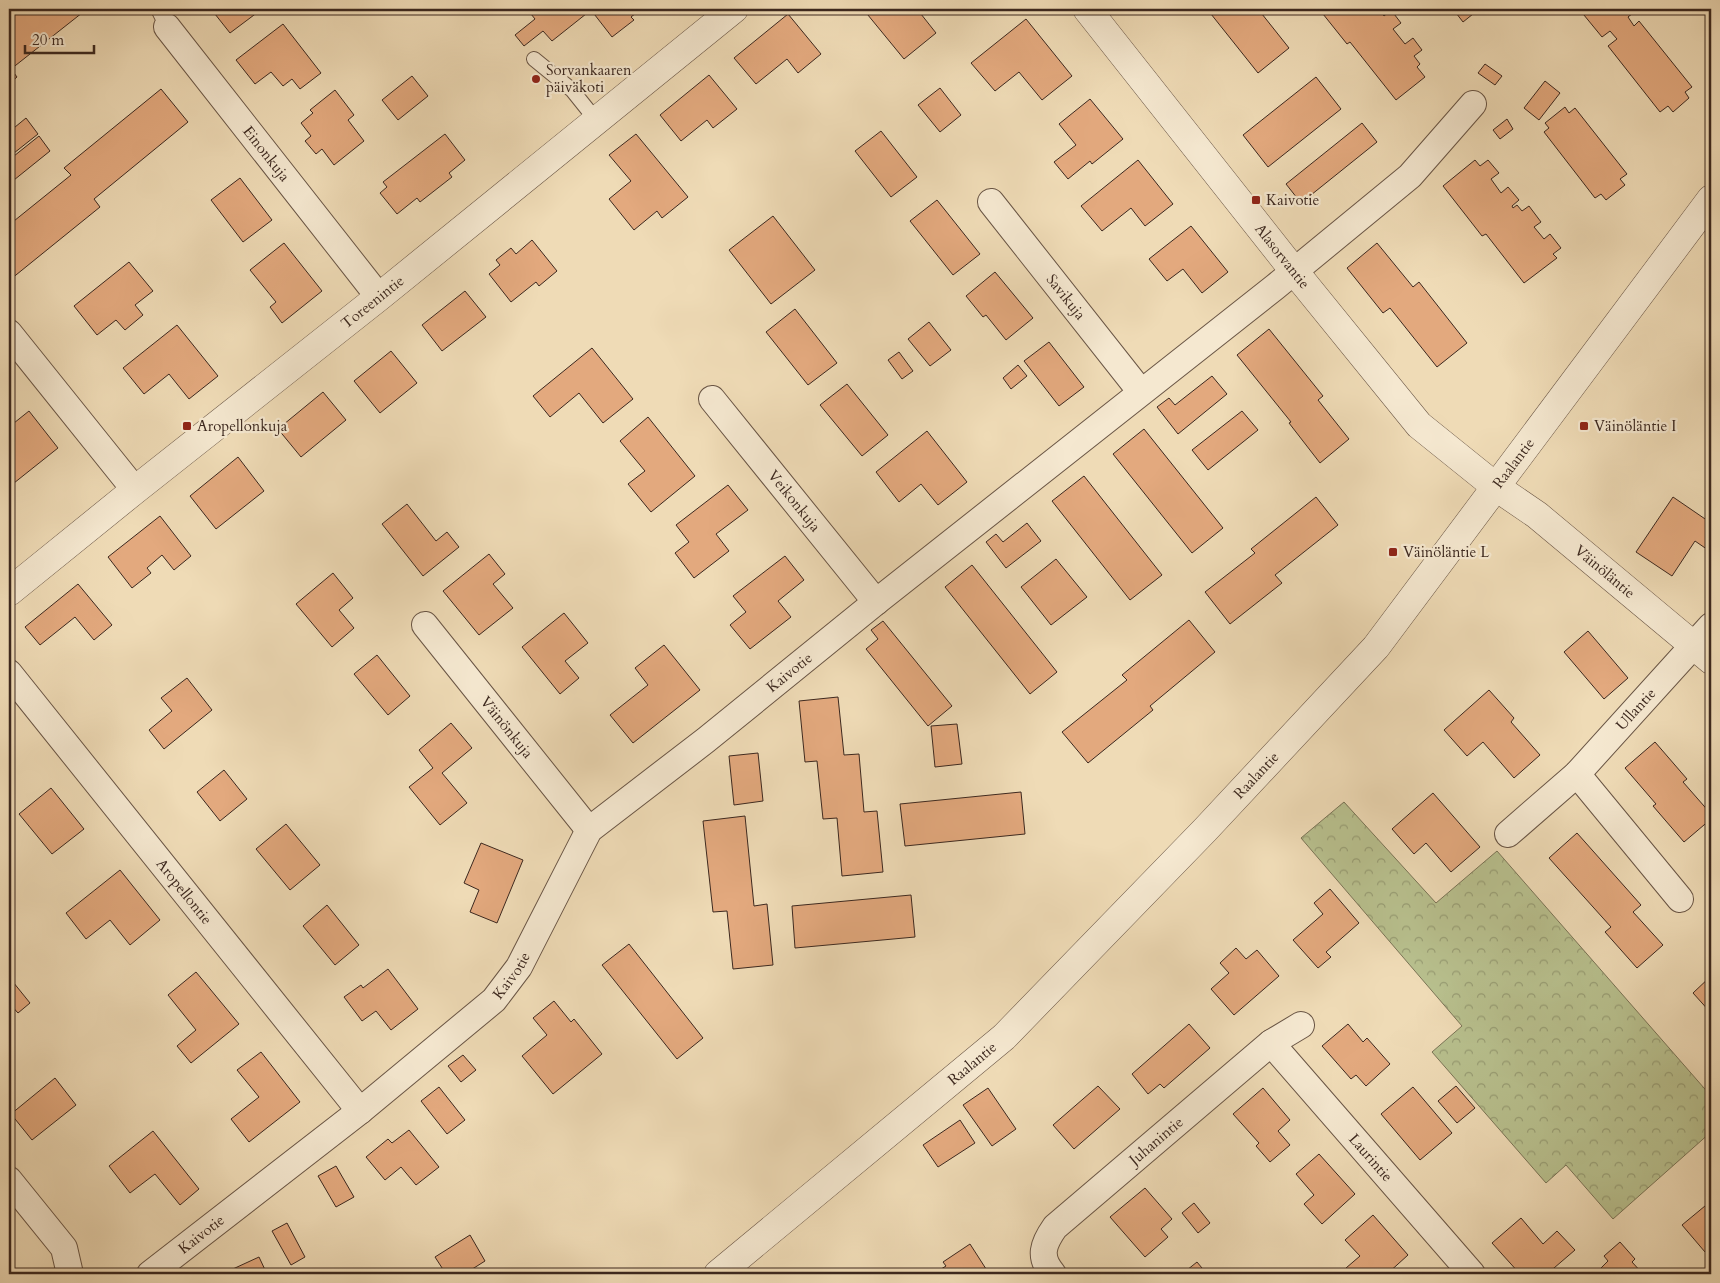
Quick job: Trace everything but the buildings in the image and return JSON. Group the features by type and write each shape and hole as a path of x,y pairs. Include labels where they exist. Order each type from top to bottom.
{"street":[{"name":"Toreenintie","path":"9,592 734,9"},
{"name":"Alasorvantie","path":"1087,9 1294,271 1419,425 1496,487"},
{"name":"Einonkuja","path":"162,18 378,297"},
{"name":"Kaivotie","path":"150,1274 360,1111 494,1000 519,967 589,830 706,740 876,602 1294,271 1410,176 1473,104"},
{"name":"Raalantie","path":"718,1274 1004,1036 1205,830 1376,646 1711,199"},
{"name":"Savikuja","path":"991,202 1141,392"},
{"path":"9,332 135,490"},
{"name":"Veikonkuja","path":"712,399 876,602"},
{"name":"Väinöläntie","path":"1496,487 1537,515 1706,644"},
{"name":"Väinönkuja","path":"425,625 589,830"},
{"name":"Ullantie","path":"1508,834 1576,774 1706,644"},
{"name":"Aropellontie","path":"9,673 360,1111"},
{"path":"1576,774 1680,899"},
{"name":"Juhanintie","path":"1053,1274 1049,1270 1043,1255 1045,1241 1055,1227 1271,1043 1301,1025"},
{"name":"Laurintie","path":"1271,1043 1472,1274"},
{"path":"9,1180 64,1248 70,1274"}],"lane":[{"path":"534,59 572,90 596,120"}],"green space":[{"path":"1344,802 1436,903 1497,851 1711,1096 1711,1132 1613,1219 1566,1165 1546,1183 1432,1052 1462,1026 1301,838"}],"place":[{"name":"Sorvankaaren päiväkoti","path":"536,79"},
{"name":"Kaivotie","path":"1256,200"},
{"name":"Aropellonkuja","path":"187,426"},
{"name":"Väinöläntie I","path":"1584,426"},
{"name":"Väinöläntie L","path":"1393,552"}]}
